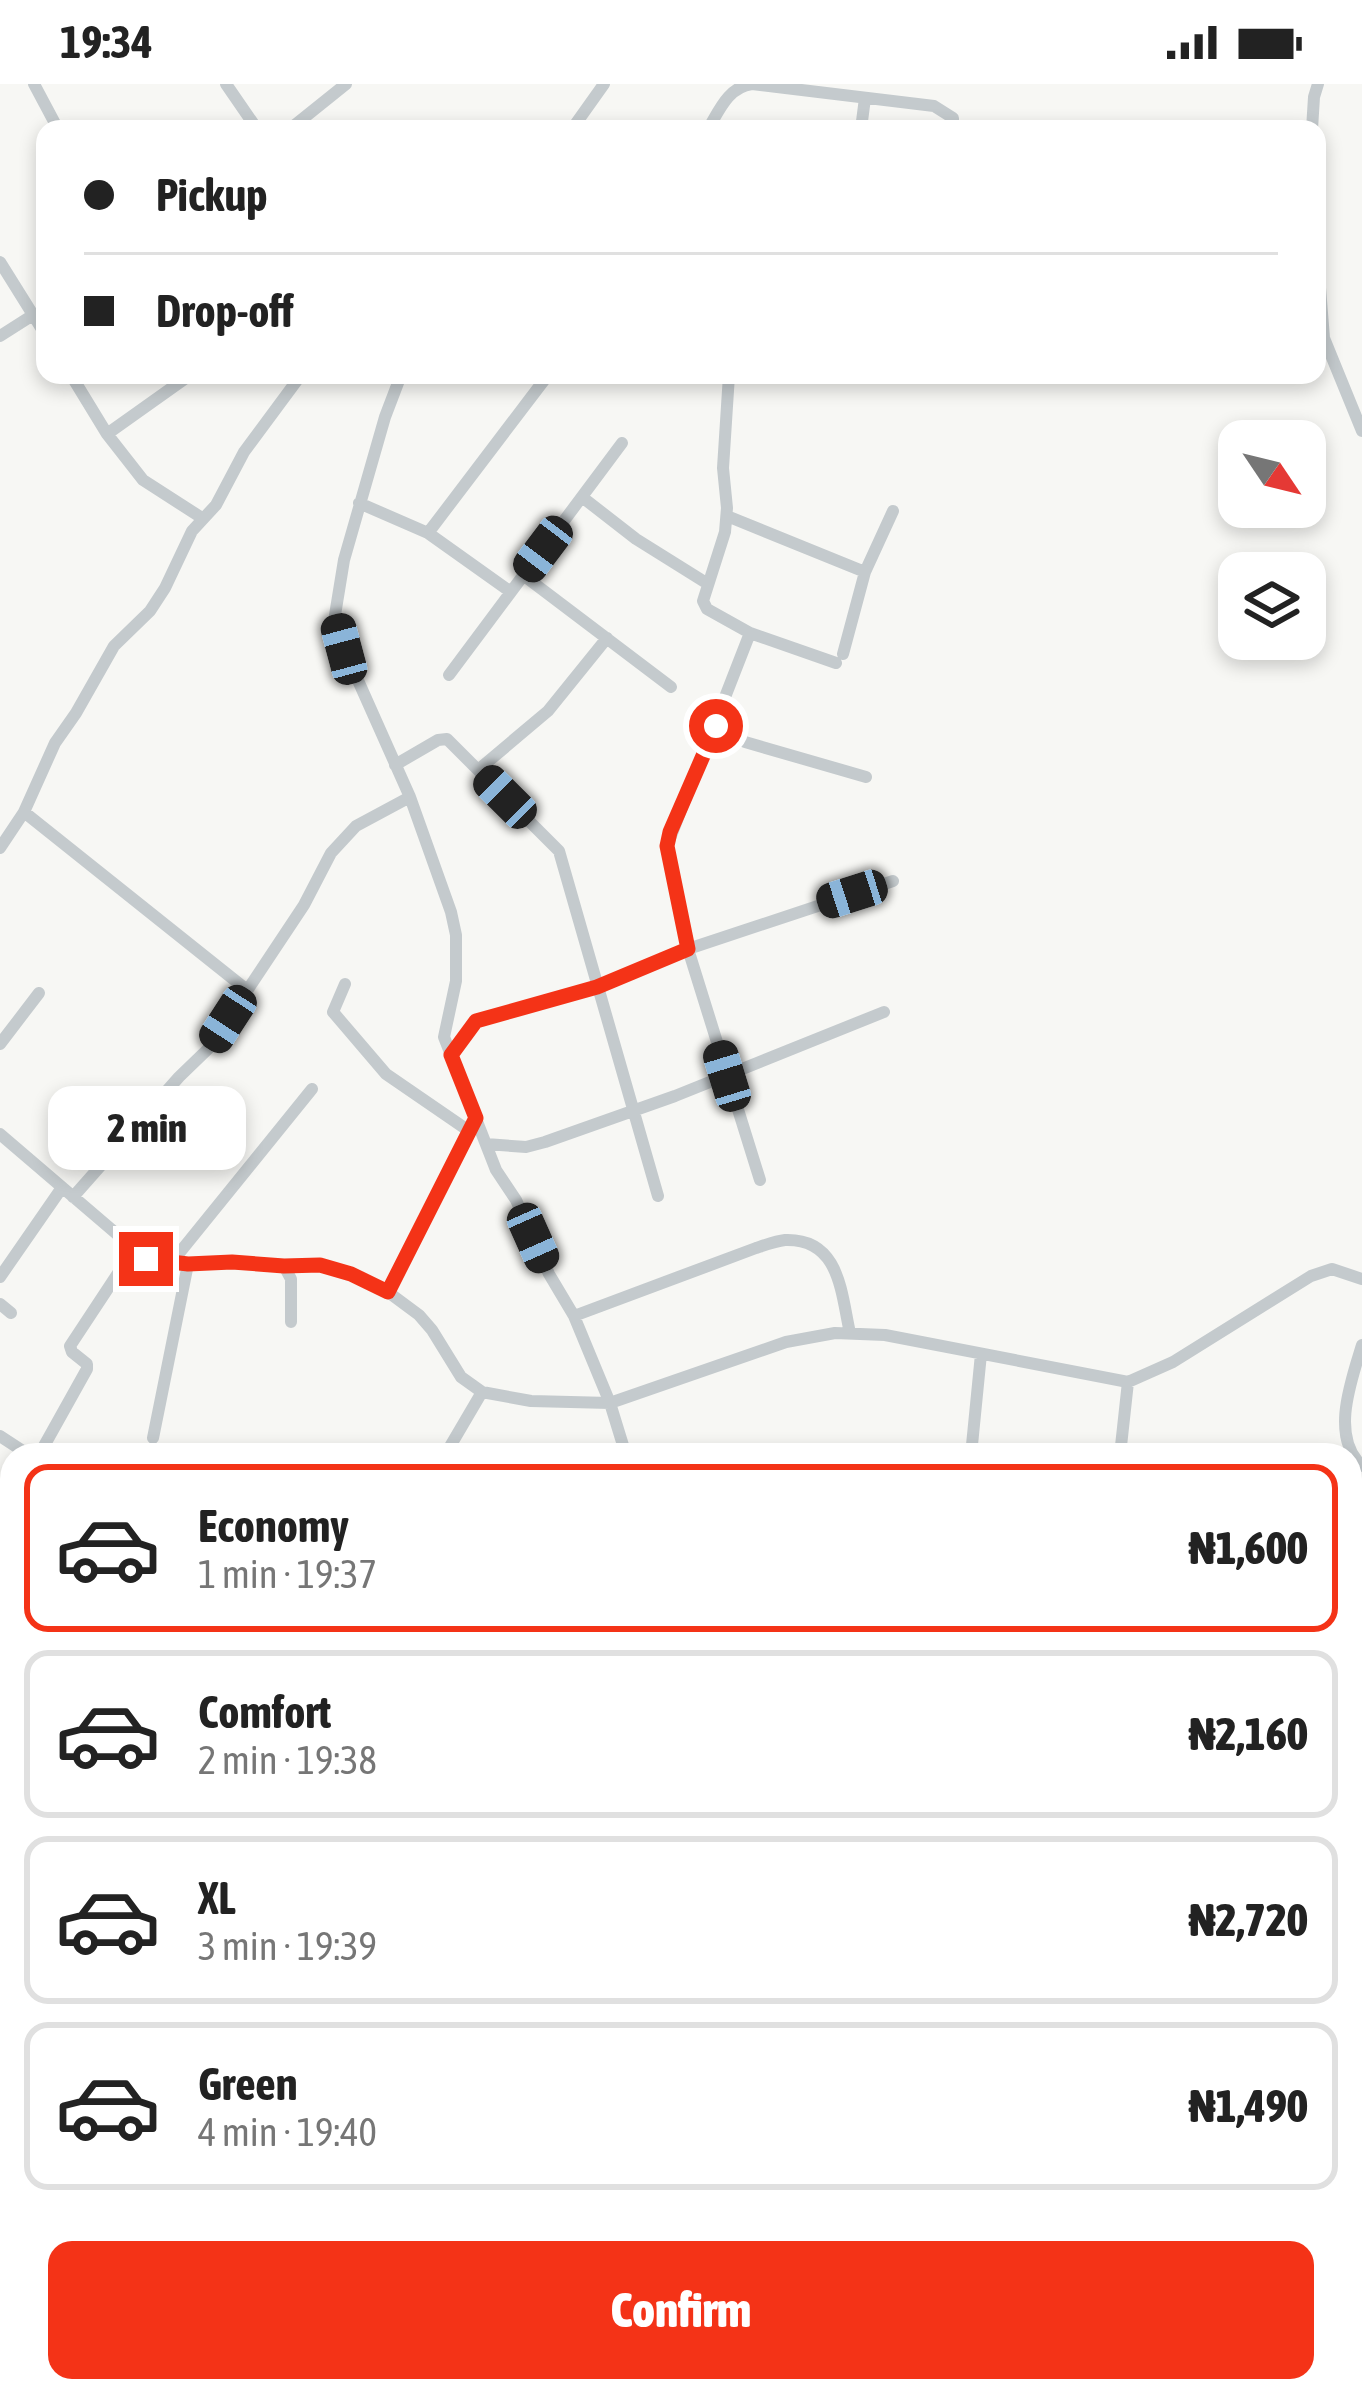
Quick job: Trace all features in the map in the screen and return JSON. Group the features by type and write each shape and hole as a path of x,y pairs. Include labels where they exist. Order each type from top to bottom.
{"street":[{"path":"34,84 53,120"},
{"path":"226,84 250,120"},
{"path":"301,120 346,84"},
{"path":"580,120 604,84"},
{"path":"714,120 730,94 752,84 934,106 953,120"},
{"path":"1313,120 1318,84"},
{"path":"862,120 865,98"},
{"path":"0,262 36,320"},
{"path":"0,336 33,315"},
{"path":"1326,343 1362,431"},
{"path":"76,384 142,480 202,518"},
{"path":"107,434 175,384"},
{"path":"0,848 25,812 55,743 115,646 150,610 192,531 216,505 244,452 295,384"},
{"path":"398,384 359,503 335,615 344,649 431,850 456,935 456,981 444,1037 473,1124 574,1316 622,1443"},
{"path":"428,533 541,384"},
{"path":"728,384 723,468 727,516 703,602 707,610 750,633 839,659 866,572 893,511"},
{"path":"448,675 622,443"},
{"path":"581,496 636,539 708,584"},
{"path":"359,503 428,533 511,592"},
{"path":"727,516 866,572"},
{"path":"523,575 671,687"},
{"path":"750,633 667,846 688,949 760,1180"},
{"path":"478,770 548,711 607,638"},
{"path":"716,726 745,742 866,777"},
{"path":"395,765 447,739 559,851 658,1196"},
{"path":"0,1276 67,1193 209,1048 304,905 331,853 356,826 410,796"},
{"path":"25,812 247,990"},
{"path":"451,1055 476,1021 597,987 688,949 893,880"},
{"path":"345,984 333,1012 386,1074 473,1124"},
{"path":"0,1044 39,993"},
{"path":"486,1144 526,1147 727,1076 884,1012"},
{"path":"172,1262 313,1089"},
{"path":"388,1292 473,1124"},
{"path":"0,1134 146,1259 320,1265 351,1274 388,1292 419,1315 461,1376 482,1392 531,1401 610,1403 786,1342 835,1333 885,1335 1128,1382 1173,1362 1311,1276 1332,1269 1362,1279"},
{"path":"574,1316 785,1240 809,1244 828,1254 850,1334"},
{"path":"46,1443 87,1369 70,1346 134,1250"},
{"path":"153,1438 188,1264"},
{"path":"284,1266 291,1279 291,1322"},
{"path":"1346,1443 1345,1421 1362,1345"},
{"path":"972,1443 981,1354"},
{"path":"1121,1443 1128,1382"},
{"path":"452,1443 482,1392"}],"route":[{"path":"146,1259 320,1265 388,1292 476,1118 451,1055 470,1027 476,1021 597,987 688,949 667,846 716,726"}]}
